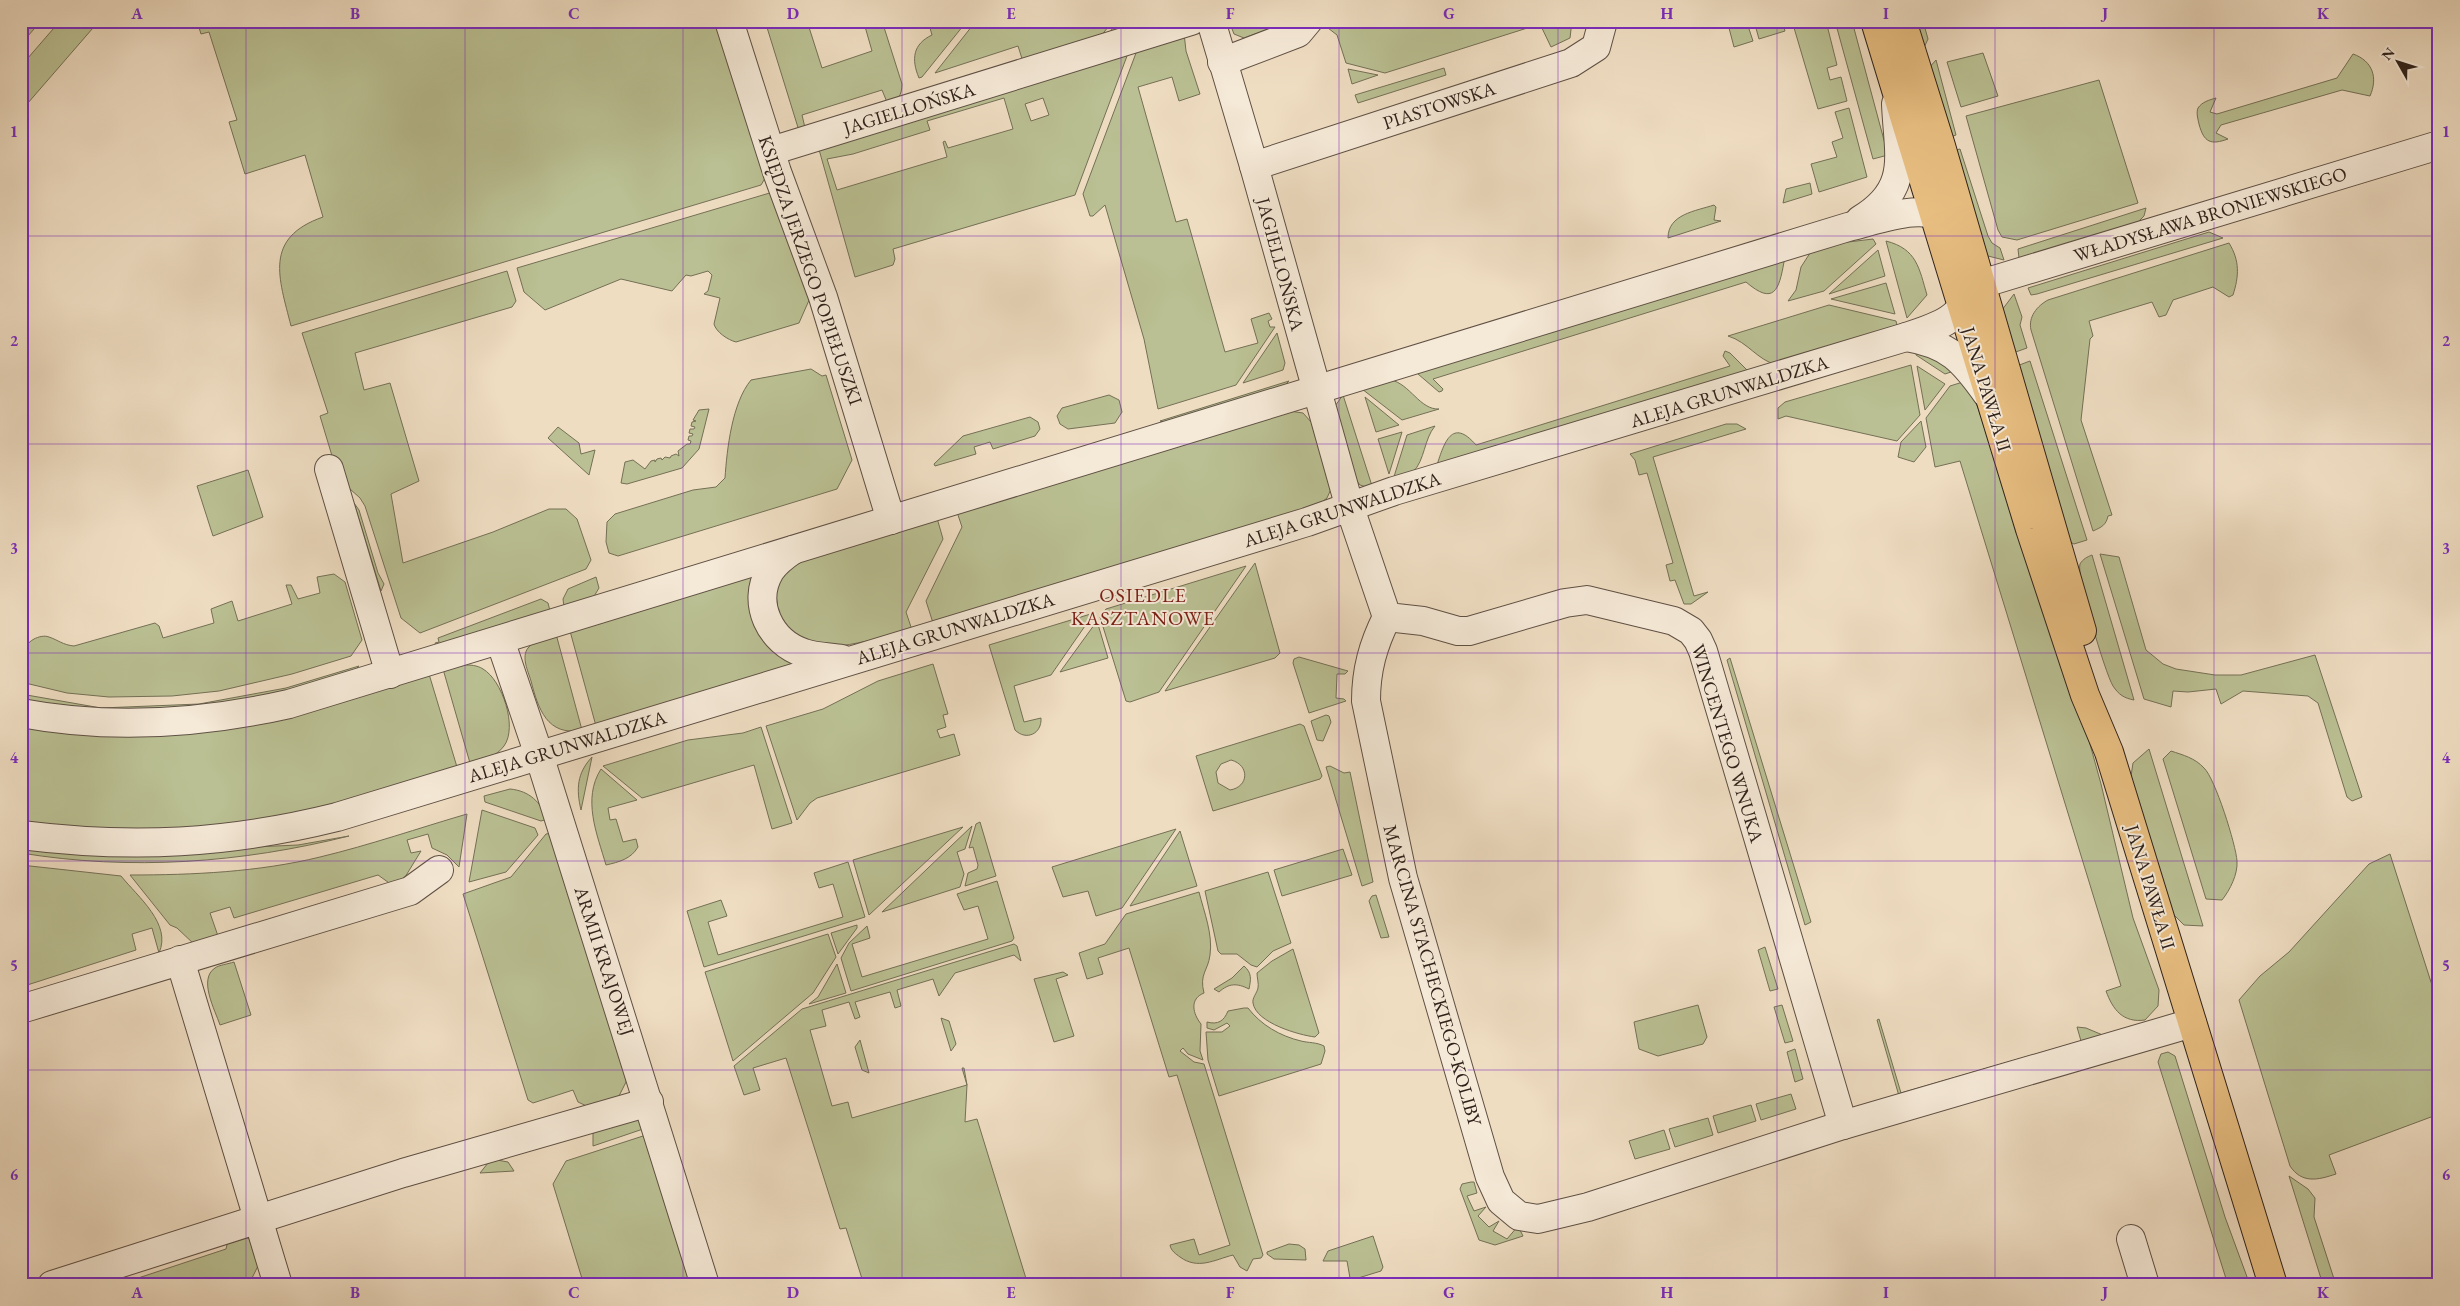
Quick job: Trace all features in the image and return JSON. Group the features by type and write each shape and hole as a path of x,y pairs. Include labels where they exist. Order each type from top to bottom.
{"main road":[{"name":"JANA PAWŁA II","path":"1875,21 1988,395 2085,695 2109,752 2273,1285"},
{"name":"JANA PAWŁA II","path":"1902,21 2069,582 2104,714 2109,752"}],"street":[{"name":"KSIĘDZA JERZEGO POPIEŁUSZKI","path":"730,21 771,151 823,297 891,520"},
{"name":"JAGIELLOŃSKA","path":"771,151 1191,21"},
{"name":"JAGIELLOŃSKA","path":"1211,21 1254,166 1315,390 1350,508"},
{"path":"1222,62 1298,33 1308,21"},
{"name":"PIASTOWSKA","path":"1254,166 1572,63 1596,48 1603,21"},
{"path":"1848,227 1873,213 1887,199 1896,186 1899,171 1896,93"},
{"name":"WŁADYSŁAWA BRONIEWSKIEGO","path":"1981,284 2439,145"},
{"path":"21,713 96,723 152,724 212,719 289,704 1848,227 1911,212 1932,212 1946,216 1956,223 1968,238"},
{"name":"ALEJA GRUNWALDZKA","path":"21,835 77,842 148,844 205,841 253,835 337,817 1350,508 1402,489 1936,328 1962,310 1981,284"},
{"path":"1906,337 1938,345 1955,355 1988,395"},
{"path":"329,469 390,674"},
{"path":"1350,508 1387,617"},
{"path":"794,549 778,561 770,571 765,584 762,605 769,625 785,643 805,654 851,660"},
{"name":"WINCENTEGO WNUKA","path":"1387,617 1423,621 1469,631 1565,603 1587,600 1674,621 1691,631 1703,651 1843,1124"},
{"name":"MARCINA STACHECKIEGO-KOLIBY","path":"1387,617 1370,654 1366,679 1370,726 1403,878 1490,1177 1501,1201 1519,1216 1538,1219 1626,1195 1843,1124 2192,1023"},
{"name":"ARMII KRAJOWEJ","path":"500,640 540,755 705,1285"},
{"path":"21,1009 410,892 440,870"},
{"path":"180,960 278,1285"},
{"path":"52,1285 403,1173 649,1102"},
{"path":"2131,1239 2145,1285"}],"green space":[{"path":"21,21 41,21 21,44"},
{"path":"60,21 99,21 21,111 21,66"},
{"path":"197,21 720,21 767,175 761,185 291,326 280,276 280,261 283,248 291,236 304,226 323,217 305,155 245,174 229,122 237,120 209,32 201,34"},
{"path":"765,21 807,21 822,68 872,51 864,23 882,21 902,84 899,97 889,107 882,90 802,115 806,132 800,134"},
{"path":"928,21 967,21 922,77 919,78 915,65 915,53 921,43 932,35"},
{"path":"976,21 1061,21 1062,26 1080,21 1113,21 1096,42 1024,65 1018,46 935,73"},
{"path":"1118,21 1164,21 1104,40"},
{"path":"1229,21 1238,21 1239,24 1257,21 1259,28 1282,21 1291,21 1244,38 1234,34"},
{"path":"1324,21 1572,21 1570,38 1551,47 1540,24 1385,73 1346,63 1337,35 1328,28"},
{"path":"1754,21 1782,21 1785,31 1759,39"},
{"path":"1792,21 1826,21 1837,65 1827,68 1830,80 1841,77 1847,101 1818,109"},
{"path":"1835,21 1852,21 1888,155 1873,159"},
{"path":"1910,21 1923,21 1928,39 1922,52"},
{"path":"1747,23 1753,41 1734,47 1729,28"},
{"path":"1184,33 1186,51 1200,94 1179,101 1172,77 1138,87 1176,222 1187,219 1225,352 1258,343 1251,319 1269,313 1272,319 1268,321 1270,327 1275,327 1236,385 1158,409 1144,339 1105,205 1093,216 1090,216 1083,194 1139,45"},
{"path":"1130,48 1075,195 893,249 895,259 893,265 855,277 818,146","holes":["1004,98 1013,129 948,148 945,141 943,142 947,157 837,190 827,159 853,154 930,130 927,121","1043,98 1049,115 1031,121 1025,104"]},
{"path":"1983,53 1998,96 1961,107 1947,62"},
{"path":"2353,54 2365,61 2372,71 2374,83 2370,96 2342,90 2221,125 2216,133 2228,139 2213,142 2206,139 2203,135 2197,112 2198,108 2208,100 2216,98 2210,112 2217,114 2337,78"},
{"path":"1936,60 1956,135 1945,139 1928,69"},
{"path":"1444,68 1446,75 1358,103 1355,95"},
{"path":"1348,69 1378,75 1352,84"},
{"path":"2099,80 2138,203 2017,240 2002,237 1998,230 1966,116"},
{"path":"1849,108 1867,177 1819,192 1811,164 1837,157 1832,142 1843,138 1835,112"},
{"path":"1960,149 1988,236 1992,243 2000,248 2004,260 1988,256 1981,249 1949,152"},
{"path":"1810,183 1812,194 1783,203 1786,189"},
{"path":"773,192 810,298 799,323 736,342 726,338 717,330 714,324 720,298 704,294 708,291 712,275 708,271 691,276 686,275 672,291 621,279 545,310 524,292 517,268"},
{"path":"1714,205 1716,207 1714,220 1721,221 1668,238 1669,230 1678,219 1684,215"},
{"path":"2146,208 2144,216 2137,223 2019,258 2018,249"},
{"path":"2209,232 2223,238 2037,294 2031,295 2028,288"},
{"path":"1873,239 1876,244 1824,291 1788,301 1796,290 1801,267 1812,250 1840,243"},
{"path":"1886,241 1904,249 1910,254 1919,268 1927,295 1907,318"},
{"path":"2229,243 2237,262 2233,295 2229,297 2213,287 2173,300 2166,315 2159,317 2152,302 2089,321 2093,336 2090,339 2081,420 2112,515 2108,516 2103,525 2093,531 2031,330 2032,316 2040,305 2048,300"},
{"path":"1878,250 1885,276 1829,294"},
{"path":"1780,260 1784,262 1780,280 1774,292 1769,294 1755,289 1746,282 1433,379 1443,389 1439,392 1418,374 1419,371"},
{"path":"507,271 516,301 512,307 355,353 364,390 390,383 419,481 391,494 403,563 493,532 549,509 566,509 577,519 591,560 586,569 420,633 401,618 365,506 360,498 339,479 320,416 328,413 302,333"},
{"path":"1886,283 1895,314 1831,299"},
{"path":"2014,294 2022,317 2020,325 2027,348 2010,354 2002,310"},
{"path":"1829,305 1896,321 1897,325 1777,365 1770,363 1741,342 1728,336"},
{"path":"1277,333 1285,363 1283,370 1243,383"},
{"path":"1725,351 1730,353 1749,372 1437,465 1446,442 1455,433 1461,433 1468,437 1476,445 1730,366 1723,356"},
{"path":"1916,352 1957,370 1945,374 1916,355"},
{"path":"2030,361 2087,540 2074,544 2068,541 2014,367"},
{"path":"1911,365 1920,415 1897,441 1786,416 1778,419 1778,408 1785,402"},
{"path":"1917,366 1945,384 1925,410"},
{"path":"811,369 822,376 826,375 852,460 837,489 618,556 609,553 606,542 607,522 615,514 693,490 716,487 725,478 729,440 735,413 739,401 751,380"},
{"path":"1391,380 1404,386 1426,405 1439,409 1402,420 1362,389"},
{"path":"1289,381 1284,386 1166,423 1160,421"},
{"path":"1966,381 1973,394 2067,661 2101,784 2133,918 2159,990 2158,1006 2145,1020 2131,1019 2120,1014 2112,1004 2106,991 2121,986 1960,461 1935,467 1926,418 1950,386"},
{"path":"1109,395 1119,400 1122,412 1115,423 1068,429 1060,424 1057,416 1062,408"},
{"path":"1343,395 1373,489 1360,485 1354,477 1335,406"},
{"path":"1365,397 1399,425 1376,432"},
{"path":"709,409 699,449 682,468 627,484 621,483 625,462 633,460 645,469 651,461 655,460 655,462 661,458 662,460 665,457 670,458 676,454 679,456 678,451 687,444 690,444 689,436 693,434 689,433 690,429 695,427 691,426 692,422 696,421 693,420 699,410"},
{"path":"1289,411 1303,413 1312,423 1331,489 1327,498 1317,506 933,623 926,601 962,527 957,512"},
{"path":"1030,417 1038,422 1040,429 1035,436 993,449 990,442 974,447 976,454 935,466 934,464 963,436"},
{"path":"1921,421 1926,447 1914,462 1898,457 1901,442"},
{"path":"1726,424 1737,424 1746,429 1653,457 1694,596 1708,592 1691,604 1684,604 1675,580 1670,581 1666,565 1673,563 1647,473 1639,475 1635,460 1630,454"},
{"path":"1435,426 1431,431 1417,467 1413,472 1392,483 1407,435"},
{"path":"558,427 579,443 581,454 595,450 589,475 548,438"},
{"path":"1402,432 1389,474 1378,439"},
{"path":"248,470 263,517 213,536 197,486"},
{"path":"354,503 359,510 378,573 384,584 381,591"},
{"path":"937,518 943,539 906,612 912,630 841,646 814,647 801,642 777,622 774,586 792,563"},
{"path":"2100,554 2119,557 2146,650 2163,664 2176,669 2215,675 2241,675 2315,655 2362,797 2352,801 2347,797 2318,703 2308,696 2243,691 2221,704 2216,689 2188,692 2173,691 2171,707 2144,699"},
{"path":"2092,555 2134,700 2122,696 2113,686 2092,624 2082,586 2080,564 2085,558"},
{"path":"1255,563 1280,653 1275,658 1165,691"},
{"path":"1246,566 1159,692 1130,702 1126,701 1100,617 1106,609"},
{"path":"754,573 797,663 596,726 570,631"},
{"path":"334,574 345,582 362,640 351,656 292,674 219,691 172,696 109,697 67,693 21,682 23,653 25,647 34,639 47,636 64,644 74,646 155,623 159,626 163,638 214,623 211,609 232,601 238,621 292,604 286,585 291,585 298,599 320,593 317,577"},
{"path":"596,577 599,588 593,598 564,607 563,599 568,589"},
{"path":"541,599 548,603 550,611 436,646 435,643 439,642 438,638"},
{"path":"1094,613 1051,675 1014,686 1024,722 1041,718 1041,724 1036,732 1028,735 1019,733 1015,730 989,645"},
{"path":"1097,621 1108,658 1060,672"},
{"path":"556,634 582,730 570,731 552,725 541,710 527,669 525,656 528,648 537,641"},
{"path":"1299,657 1348,671 1345,674 1337,674 1336,698 1346,701 1309,713 1293,663 1294,659"},
{"path":"1730,658 1811,922 1805,925 1727,660"},
{"path":"933,664 948,714 943,715 946,727 937,730 940,738 954,734 960,755 817,798 810,803 797,820 766,726 823,709 878,681"},
{"path":"464,665 481,668 490,675 502,693 509,716 508,738 501,750 489,758 470,763 443,669"},
{"path":"359,666 355,670 316,685 226,706 101,713 21,700 21,694 101,708 199,704 286,688"},
{"path":"429,674 457,767 274,821 131,832 21,822 21,724 63,732"},
{"path":"1326,715 1329,716 1331,722 1323,741 1317,740 1311,721"},
{"path":"1300,724 1304,726 1322,776 1320,779 1213,811 1196,756","holes":["1231,760 1242,766 1244,771 1244,781 1241,785 1230,790 1218,783 1216,772 1221,764"]},
{"path":"761,727 792,823 772,829 754,765 642,798 603,766 688,740 743,733"},
{"path":"2149,749 2203,926 2184,925 2168,909 2140,814 2131,776 2133,763"},
{"path":"2171,751 2193,759 2204,768 2214,784 2224,812 2236,853 2237,866 2233,882 2222,900 2206,899 2163,759"},
{"path":"592,757 581,810 578,795 579,782 583,769"},
{"path":"1330,766 1344,773 1350,772 1373,882 1362,886 1326,767"},
{"path":"601,769 637,800 608,808 610,820 616,819 623,842 636,839 638,847 628,857 606,865 595,829 592,804 595,780"},
{"path":"510,789 523,792 534,798 542,807 548,819 541,821 485,802 484,796"},
{"path":"482,810 535,828 538,835 506,872 469,882"},
{"path":"467,814 459,867 447,855 432,848 428,834 407,840 411,853 421,851 402,882 392,885 378,875 234,918 230,907 210,913 218,936 195,945 177,928 170,925 130,875 226,872 297,862 357,847"},
{"path":"980,822 996,876 965,886 968,873 977,869 978,865 973,847 969,848 976,824"},
{"path":"972,826 965,849 957,852 964,874 960,887 882,912"},
{"path":"963,827 869,915 853,860"},
{"path":"1176,829 1122,908 1096,916 1088,891 1063,897 1052,867"},
{"path":"1180,831 1197,886 1130,906"},
{"path":"552,833 628,1073 626,1082 617,1100 593,1109 578,1102 573,1090 533,1103 528,1100 463,894 511,877 546,834"},
{"path":"349,836 268,853 186,861 145,863 103,862 21,853 21,845 202,853 254,847 298,845"},
{"path":"1343,849 1352,875 1282,896 1274,870"},
{"path":"2390,854 2439,1007 2439,1114 2329,1155 2336,1174 2317,1179 2305,1178 2295,1172 2290,1166 2239,1000 2260,976 2289,952 2369,864"},
{"path":"848,862 865,917 704,967 687,911 721,900 727,916 708,922 718,955 843,917 833,884 819,888 814,873"},
{"path":"21,865 121,876 144,902 157,921 162,942 159,953 152,928 132,934 136,950 21,987"},
{"path":"1268,872 1291,943 1273,951 1257,967 1251,965 1237,954 1221,954 1218,951 1205,891"},
{"path":"997,881 1014,938 1012,941 851,991 841,958 849,943 867,926 870,938 852,944 862,977 988,939 978,906 964,910 957,894"},
{"path":"1199,892 1208,923 1211,947 1203,977 1204,993 1194,1003 1194,1011 1201,1024 1200,1051 1203,1060 1188,1054 1183,1048 1180,1051 1194,1062 1204,1064 1263,1255 1261,1258 1253,1259 1247,1271 1240,1267 1233,1255 1206,1263 1193,1263 1180,1257 1171,1249 1170,1245 1194,1239 1199,1255 1230,1245 1177,1075 1169,1077 1129,948 1098,958 1103,974 1087,979 1079,953 1105,944 1126,914"},
{"path":"1376,895 1389,937 1381,938 1369,901 1372,896"},
{"path":"857,925 857,928 838,954 831,933"},
{"path":"828,934 836,957 813,993 733,1061 705,972"},
{"path":"1014,944 1017,946 1021,961 1014,955 955,973 939,996 933,979 897,990 901,1006 895,1008 890,992 855,1002 860,1017 855,1019 849,1002 822,1010 826,1026 810,1030 832,1106 848,1102 852,1118 967,1085 965,1122 977,1119 1028,1285 864,1285 846,1228 840,1229 786,1058 753,1068 760,1090 744,1095 734,1066 802,1009"},
{"path":"1765,947 1778,989 1770,991 1758,950"},
{"path":"1293,949 1319,1033 1315,1037 1279,1027 1262,1016 1256,1010 1253,1003 1258,986 1257,973 1272,961"},
{"path":"234,962 251,1015 220,1025 209,995 208,979 210,973 215,968"},
{"path":"837,964 846,993 809,1004 818,997"},
{"path":"1244,966 1250,976 1249,989 1233,985 1219,992 1214,989 1232,978"},
{"path":"1063,972 1068,975 1056,979 1074,1036 1054,1042 1034,979"},
{"path":"1698,1005 1707,1037 1703,1044 1658,1056 1639,1049 1634,1022"},
{"path":"1782,1005 1793,1041 1785,1043 1774,1007"},
{"path":"1248,1008 1265,1025 1278,1033 1293,1039 1324,1046 1325,1051 1321,1064 1219,1096 1208,1060 1206,1032 1222,1032 1230,1026 1227,1023 1214,1030 1207,1028 1207,1022 1217,1022 1225,1017 1228,1011"},
{"path":"941,1018 949,1021 956,1044 951,1051"},
{"path":"1879,1019 1901,1093 2081,1041 2077,1027 2086,1028 2105,1036 1899,1096 1877,1020"},
{"path":"860,1040 869,1073 862,1070 855,1047"},
{"path":"1795,1049 1803,1079 1795,1082 1787,1052"},
{"path":"2168,1052 2175,1056 2225,1217 2250,1285 2228,1285 2158,1062 2161,1054"},
{"path":"962,1068 964,1068 967,1085"},
{"path":"1791,1094 1796,1109 1761,1120 1756,1104"},
{"path":"1751,1105 1756,1121 1718,1133 1713,1116"},
{"path":"1708,1118 1713,1135 1675,1147 1669,1129"},
{"path":"634,1119 640,1120 646,1128 593,1146 593,1134 596,1130"},
{"path":"1664,1130 1670,1149 1635,1159 1629,1141"},
{"path":"643,1136 651,1141 692,1285 584,1285 553,1184 566,1161"},
{"path":"497,1160 508,1162 514,1171 480,1173 488,1163"},
{"path":"2289,1176 2308,1189 2315,1198 2314,1217 2336,1285 2323,1285"},
{"path":"1474,1182 1477,1193 1467,1196 1474,1211 1486,1207 1478,1216 1489,1227 1499,1221 1493,1231 1507,1239 1518,1226 1523,1236 1495,1245 1479,1240 1460,1189 1462,1184"},
{"path":"230,1232 242,1235 250,1240 258,1253 261,1260 252,1278 254,1285 117,1285 226,1249"},
{"path":"1373,1236 1383,1267 1381,1271 1355,1279 1350,1278 1347,1261 1323,1261 1328,1251"},
{"path":"1289,1244 1299,1245 1305,1249 1306,1260 1274,1259 1267,1254 1267,1252"}],"district":[{"name":"OSIEDLE KASZTANOWE","path":"1143,606"}]}
